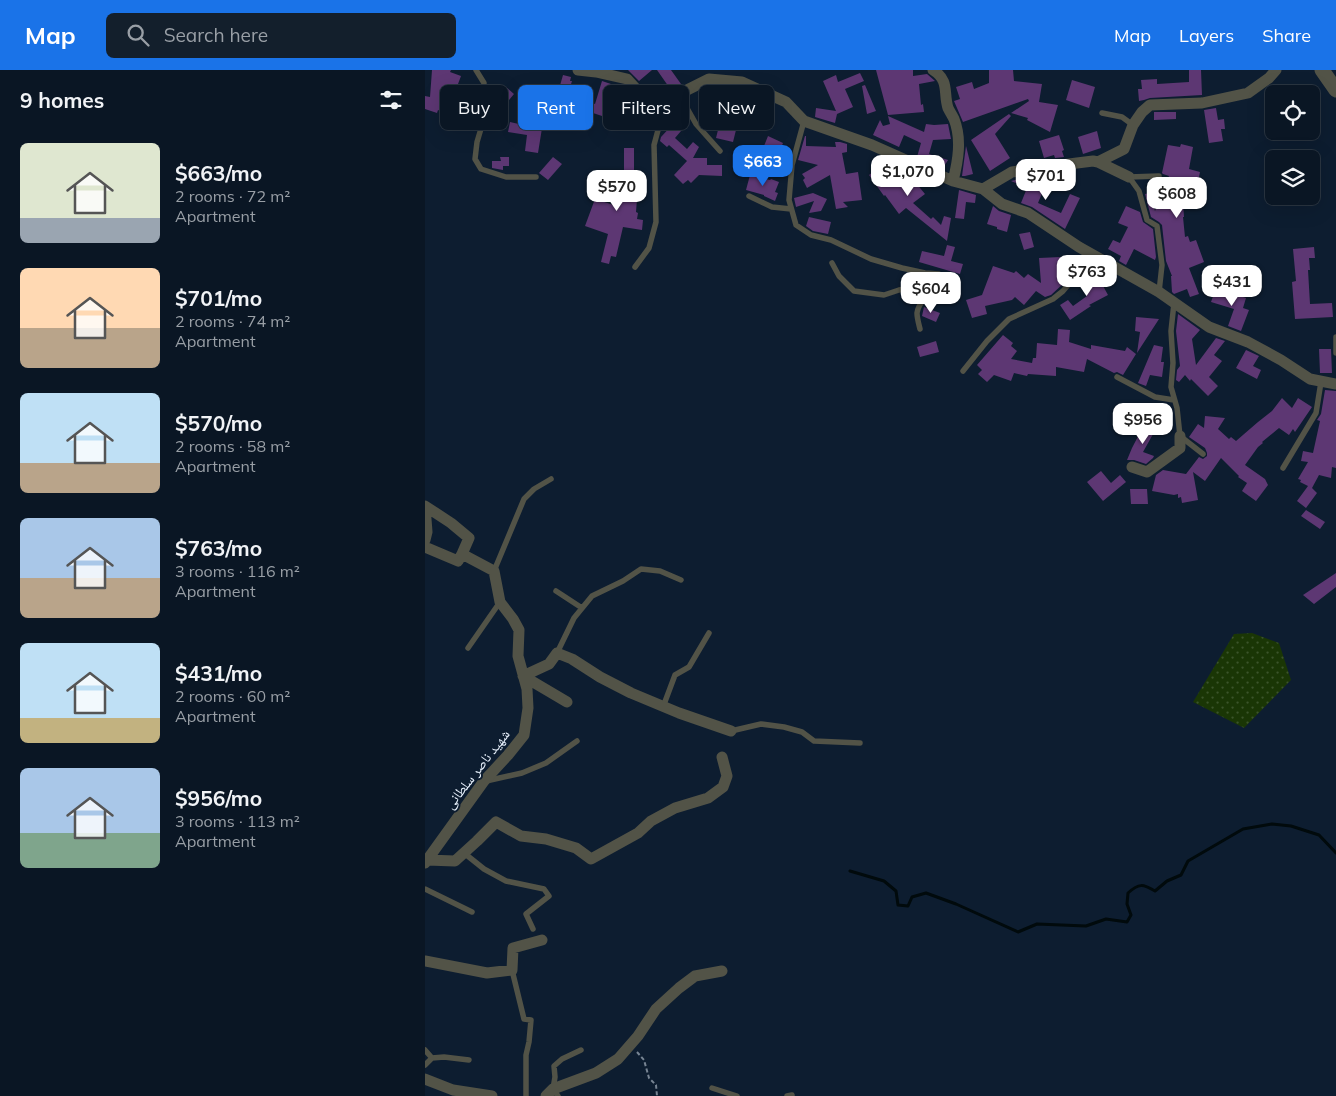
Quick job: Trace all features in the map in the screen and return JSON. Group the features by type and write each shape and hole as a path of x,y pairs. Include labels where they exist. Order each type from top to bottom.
{"street":[{"path":"578,70 627,79 632,85"},
{"path":"933,70 941,75 948,108 955,120 958,137 958,159 953,181"},
{"path":"1098,162 1124,149 1133,125 1142,112 1150,105 1202,103 1248,93 1269,78 1276,70"},
{"path":"1321,70 1336,90"},
{"path":"689,89 709,78 742,82 785,102 804,122 873,145 953,181 983,189 1002,204 1028,213 1079,247 1159,292 1209,327 1248,342 1310,379 1336,384"},
{"path":"983,189 1012,172 1093,161 1129,178"},
{"path":"1132,467 1147,472 1181,448 1180,436"},
{"path":"425,540 427,532 425,506 451,523 469,538 458,561 425,547"},
{"path":"461,554 494,571 499,602"},
{"name":"شهید ناصر سلطانی","path":"426,862 484,781 508,756 524,734 528,708 527,689 518,656 519,630 513,618 499,602"},
{"path":"523,676 549,664 557,653 572,659 600,677 631,693 731,731"},
{"path":"523,676 567,702"},
{"path":"426,862 455,861 496,822 521,836 546,839 576,848 591,859 638,833 651,821 675,808 708,798 723,787 727,776 722,757"},
{"path":"425,961 487,973 512,970 513,948 542,940"},
{"path":"552,1094 596,1073 618,1059 638,1036 656,1009 695,976 722,971"},
{"path":"425,1079 456,1093 492,1096"}],"lane":[{"path":"476,70 484,83 483,122 477,142 475,159 481,169 506,177 537,177"},
{"path":"689,112 696,124 720,151"},
{"path":"1102,113 1121,117 1133,125"},
{"path":"804,122 792,164 789,200 796,226 811,235 831,240 871,259 902,268 939,274 946,280 922,301 917,313 920,329"},
{"path":"635,267 649,248 656,222 654,145 658,130"},
{"path":"1129,178 1159,176"},
{"path":"1129,178 1139,191 1147,220 1157,226 1161,264 1159,292"},
{"path":"749,196 772,207 791,209"},
{"path":"963,371 987,341 1009,319 1053,299 1075,277 1103,261"},
{"path":"832,263 839,276 854,291 884,295 922,286 940,287"},
{"path":"1174,303 1171,331 1173,363 1171,387 1177,408 1180,436 1203,454"},
{"path":"1336,337 1336,353"},
{"path":"1117,377 1155,397 1174,400"},
{"path":"1283,468 1316,413 1321,382"},
{"path":"494,571 524,499 534,488 551,479"},
{"path":"557,653 574,618 592,596 623,581 641,569 660,570 681,580"},
{"path":"555,590 582,608"},
{"path":"468,648 499,602"},
{"path":"663,706 675,675 689,667 709,633"},
{"path":"731,731 761,724 785,727 802,732 814,741 860,743"},
{"path":"484,781 522,773 546,763 577,741"},
{"path":"464,852 484,869 506,881 544,889 549,896 526,914 533,929"},
{"path":"425,889 472,912"},
{"path":"512,970 524,1019 531,1020 526,1055 526,1096"},
{"path":"425,1050 432,1058"},
{"path":"552,1094 555,1077 554,1066 562,1059 581,1050"},
{"path":"425,1064 432,1058 444,1057 469,1060"},
{"path":"712,1088 737,1096"}],"path":[{"path":"631,1044 644,1060 649,1078 655,1085 657,1096"}],"green space":[{"path":"1252,633 1279,643 1291,680 1244,728 1193,702 1234,634"}],"building":[{"path":"432,70 451,70 450,72 461,76 458,85 440,85 440,111 438,110 437,113 425,109 425,96 430,97"},
{"path":"628,70 652,70 639,81"},
{"path":"657,70 671,70 681,84 668,85"},
{"path":"876,70 913,70 913,76 927,74 935,81 919,84 921,105 923,104 924,112 888,115"},
{"path":"989,70 1013,70 1014,81 1042,84 1039,102 1058,105 1050,132 1027,120 1028,118 1011,113 1029,101 1028,99 963,122 954,101 960,99 956,87 972,82 974,89 989,83"},
{"path":"1189,70 1201,70 1202,95 1150,98 1139,101 1138,89 1142,89 1141,80 1157,79 1157,84 1189,82"},
{"path":"860,73 864,81 845,89 853,107 837,114 835,123 815,117 816,108 836,111 823,81 836,75 838,82"},
{"path":"563,75 571,77 571,85 560,85"},
{"path":"1072,80 1095,87 1089,108 1066,100"},
{"path":"602,81 614,85 603,85 603,116 593,113 593,103 595,104"},
{"path":"865,85 876,111 867,114 862,86"},
{"path":"508,89 514,94 508,101"},
{"path":"1216,108 1218,120 1224,119 1225,129 1221,129 1223,141 1209,143 1204,110"},
{"path":"1154,112 1176,112 1176,119 1154,120"},
{"path":"1009,114 1011,116 995,134 1010,158 990,171 971,140"},
{"path":"888,116 924,132 926,124 948,124 951,139 933,140 929,154 948,160 943,168 917,157 921,143 904,135 899,147 873,135 880,120 883,126 890,124"},
{"path":"510,122 518,124 518,130 542,130 538,153 525,151 527,135 508,132"},
{"path":"667,130 680,130 675,138 687,149 693,142 699,147 693,158 707,158 707,165 722,165 722,176 699,175 691,183 688,180 683,184 674,175 687,161 669,145 667,147 660,141"},
{"path":"718,130 736,130 733,142 716,138"},
{"path":"1097,131 1101,148 1083,154 1078,137"},
{"path":"1059,135 1064,150 1062,151 1064,157 1055,158 1054,155 1044,158 1039,141"},
{"path":"768,136 783,143 777,157 762,151"},
{"path":"805,136 806,146 836,147 835,142 847,144 847,152 842,153 846,174 858,172 862,200 843,202 848,207 836,209 830,175 807,188 802,174 818,165 798,160"},
{"path":"1181,144 1193,147 1189,169 1200,172 1198,182 1191,180 1183,202 1185,237 1188,236 1190,242 1196,240 1204,262 1189,268 1199,294 1190,297 1187,289 1174,294 1172,292 1172,276 1166,261 1162,225 1151,217 1145,194 1150,193 1155,211 1169,176 1162,173 1168,145 1180,147"},
{"path":"966,146 973,174 962,176"},
{"path":"624,148 634,148 634,173 637,173 637,182 631,182 630,198 637,199 637,219 643,220 642,230 623,227 616,257 611,256 609,264 601,262 608,234 585,226 595,199 620,207 622,184 624,184"},
{"path":"500,157 509,157 509,166 503,166 503,170 492,168 492,161 501,161"},
{"path":"553,157 562,164 548,180 539,173"},
{"path":"904,167 916,173 911,177 925,194 913,203 941,225 944,216 951,218 947,241 906,208 899,214 869,175 878,168 887,180"},
{"path":"750,175 779,182 775,192 778,193 775,201 764,195 746,190"},
{"path":"1036,176 1047,181 1038,203 1061,213 1070,194 1080,198 1065,229 1032,207 1021,203 1027,188 1011,181"},
{"path":"959,190 976,195 975,203 966,202 964,219 955,218"},
{"path":"813,193 827,199 821,211 809,213 814,201 796,207 794,198"},
{"path":"993,206 999,211 1011,215 1007,232 987,224"},
{"path":"1126,206 1140,212 1143,222 1153,229 1155,260 1134,249 1126,265 1119,261 1121,256 1108,249 1113,240 1120,243 1128,227 1118,223"},
{"path":"809,217 831,222 828,234 813,231 806,226"},
{"path":"1030,232 1034,247 1024,250 1019,234"},
{"path":"947,245 955,247 951,261 963,264 960,274 919,262 922,251 944,256"},
{"path":"1314,247 1315,258 1309,258 1310,270 1308,270 1310,304 1332,303 1333,317 1295,319 1292,282 1296,281 1293,249"},
{"path":"1061,257 1061,262 1072,268 1065,282 1051,295 1045,297 1036,291 1024,305 1015,297 1012,300 985,306 987,314 972,318 966,300 982,295 993,266 1014,273 1016,271 1024,278 1028,274 1041,283 1039,258"},
{"path":"1106,273 1107,283 1102,284 1108,295 1089,305 1091,306 1070,320 1060,305 1068,300 1073,306 1087,296 1084,290 1095,284 1095,274"},
{"path":"1216,288 1246,298 1243,308 1249,310 1241,331 1228,326 1234,309 1211,302"},
{"path":"924,307 940,313 936,322 922,316"},
{"path":"1178,314 1200,330 1192,339 1196,365 1216,338 1225,341 1214,355 1222,361 1209,377 1218,386 1208,396 1185,375 1179,382 1176,380 1177,370 1180,366 1176,331"},
{"path":"1136,317 1159,319 1137,353 1140,332 1135,331"},
{"path":"1058,329 1070,330 1069,342 1091,349 1091,345 1125,351 1127,347 1136,354 1123,375 1117,372 1114,373 1087,359 1084,372 1056,367 1056,376 1028,374 1027,376 1014,373 1011,381 994,375 987,382 978,374 982,370 977,365 1003,335 1013,343 1011,346 1017,351 1011,359 1032,363 1033,358 1036,358 1037,343 1057,345"},
{"path":"936,341 939,352 920,357 917,347"},
{"path":"1154,345 1163,347 1162,377 1150,375 1146,386 1138,383"},
{"path":"1319,349 1331,349 1332,373 1320,373"},
{"path":"1246,350 1259,356 1253,366 1261,370 1257,379 1236,368"},
{"path":"1325,390 1336,391 1336,468 1332,467 1331,478 1319,475 1312,488 1317,493 1306,508 1297,501 1308,486 1298,479 1308,462 1301,461 1303,451 1313,453 1320,421 1317,420 1321,414"},
{"path":"1282,398 1292,408 1298,398 1312,407 1295,432 1293,429 1289,435 1279,428 1262,442 1245,465 1265,479 1268,485 1256,501 1242,491 1247,483 1238,477 1221,458 1205,481 1193,472 1198,500 1182,503 1181,497 1178,498 1178,494 1152,491 1156,475 1163,470 1186,474 1199,457 1203,459 1207,456 1205,448 1189,437 1198,424 1204,428 1205,416 1225,418 1218,429 1229,439 1231,437 1236,441 1272,411"},
{"path":"1146,421 1157,427 1143,452 1154,456 1146,464 1127,460 1132,448"},
{"path":"1101,471 1111,483 1120,475 1126,482 1103,501 1087,482"},
{"path":"1130,489 1147,489 1148,504 1131,504"},
{"path":"1306,510 1325,522 1320,529 1301,516"},
{"path":"1336,573 1336,587 1314,604 1303,595"}],"waterway":[{"path":"850,871 884,881 896,891 898,905 908,906 912,897 926,893 956,904 1018,932 1037,924 1086,926 1106,919 1127,922 1131,915 1127,904 1128,893 1138,886 1147,887 1155,891 1167,881 1181,875 1188,861 1243,829 1272,824 1291,826 1319,835 1336,853"}]}
